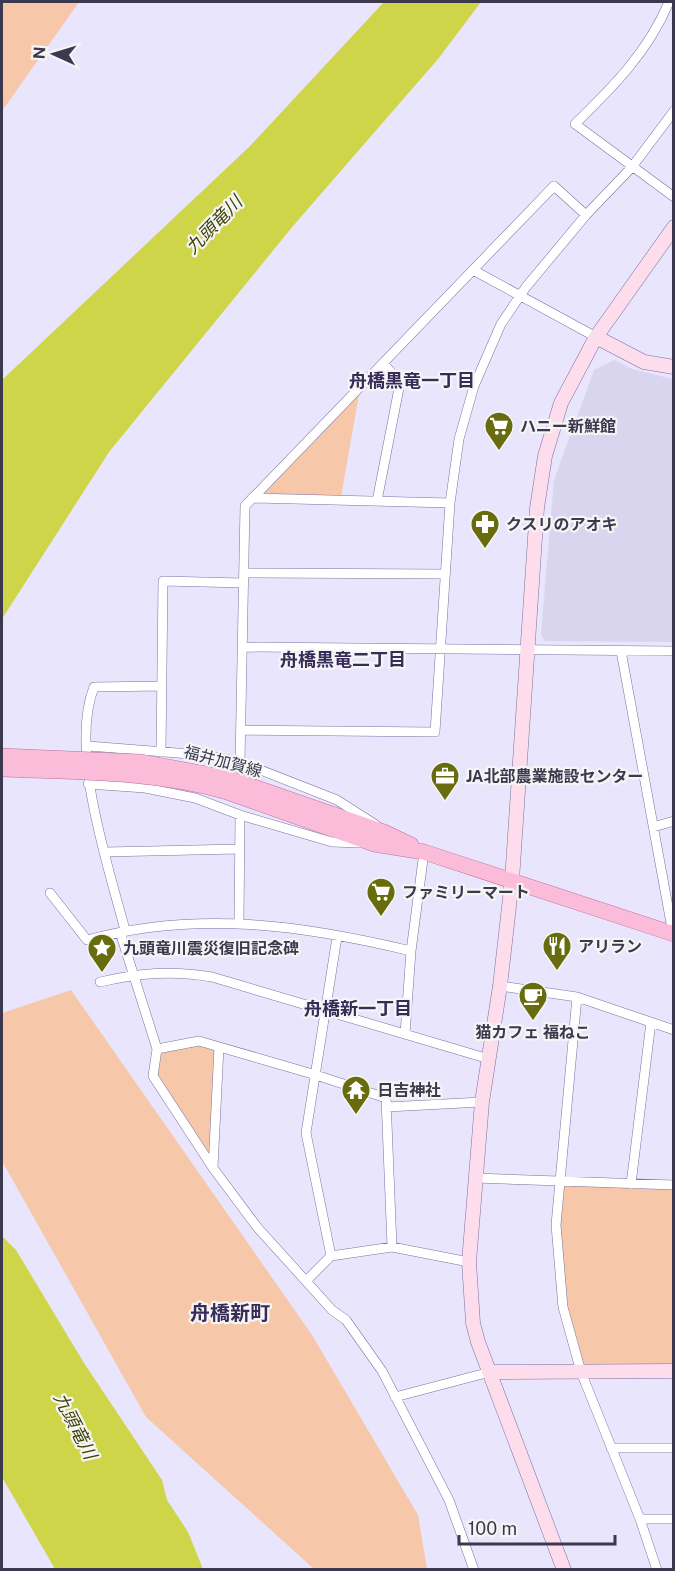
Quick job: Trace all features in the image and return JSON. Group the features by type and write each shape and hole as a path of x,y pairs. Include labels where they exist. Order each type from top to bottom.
{"main road":[{"name":"福井加賀線","path":"2,756 141,762 384,832 424,852"},
{"name":"福井加賀線","path":"2,769 148,775 226,785 374,844 424,852 673,934"}],"street":[{"path":"669,2 646,48 618,82 574,124 674,197"},
{"path":"241,730 435,732 450,503 459,439 474,387 501,324 519,298 585,215 632,167 674,111"},
{"path":"240,762 245,506 554,186 585,215"},
{"path":"564,1569 473,1323 469,1262 475,1178 482,1102 500,986 512,880 537,508 545,456 561,402 596,337 674,227"},
{"path":"472,270 519,298 644,362 674,367"},
{"path":"377,501 399,383 396,375 383,363"},
{"path":"252,498 450,503"},
{"path":"161,752 163,581 445,574"},
{"path":"242,647 674,651"},
{"path":"621,651 673,934"},
{"path":"162,686 94,687 87,704 88,784 133,974 157,1049 153,1076 213,1168 257,1227 332,1310 346,1320 381,1371 449,1500 474,1569"},
{"path":"88,746 240,762 337,800 358,811 384,832"},
{"path":"88,784 145,788 195,798 240,815 332,842 374,844"},
{"path":"239,922 240,815"},
{"path":"653,827 674,821"},
{"path":"105,852 239,849"},
{"path":"405,1034 411,951 424,852"},
{"path":"50,893 87,940 122,931 192,923 239,922 283,925 411,951"},
{"path":"330,1256 306,1133 337,937"},
{"path":"100,982 133,974 167,972 212,977 489,1059"},
{"path":"500,986 578,997 674,1030"},
{"path":"578,997 558,1181 557,1259 563,1307 581,1372 640,1519 657,1569"},
{"path":"631,1184 651,1022"},
{"path":"157,1049 200,1041 386,1098 392,1247"},
{"path":"213,1168 219,1047"},
{"path":"387,1107 482,1102"},
{"path":"475,1178 674,1185"},
{"path":"307,1280 330,1256 392,1247 469,1262"},
{"path":"395,1397 490,1372 674,1371"},
{"path":"611,1448 674,1448"},
{"path":"640,1519 674,1519"}],"shaded area":[{"path":"2,2 79,2 2,111"},
{"path":"614,360 632,369 673,379 673,642 545,641 541,634 554,480 594,370"},
{"path":"359,394 341,497 257,499"},
{"path":"71,990 312,1335 418,1515 427,1569 314,1569 146,1417 2,1161 2,1013"},
{"path":"199,1041 219,1047 209,1163 155,1076 157,1049"},
{"path":"558,1181 673,1185 673,1364 581,1372 563,1307"}],"water":[{"name":"九頭竜川","path":"384,2 481,2 438,59 293,226 109,452 2,619 2,380 249,147"},
{"name":"九頭竜川","path":"2,1236 16,1250 84,1363 162,1480 167,1500 188,1532 203,1569 55,1569 2,1477"}],"place":[{"name":"ハニー新鮮館","path":"499,452"},
{"name":"クスリのアオキ","path":"485,550"},
{"name":"JA北部農業施設センター","path":"445,802"},
{"name":"ファミリーマート","path":"381,918"},
{"name":"アリラン","path":"557,972"},
{"name":"九頭竜川震災復旧記念碑","path":"102,974"},
{"name":"猫カフェ 福ねこ","path":"533,1022"},
{"name":"日吉神社","path":"356,1116"}],"district":[{"name":"舟橋黒竜一丁目","path":"412,381"},
{"name":"舟橋黒竜二丁目","path":"343,660"},
{"name":"舟橋新一丁目","path":"358,1009"},
{"name":"舟橋新町","path":"230,1313"}]}
